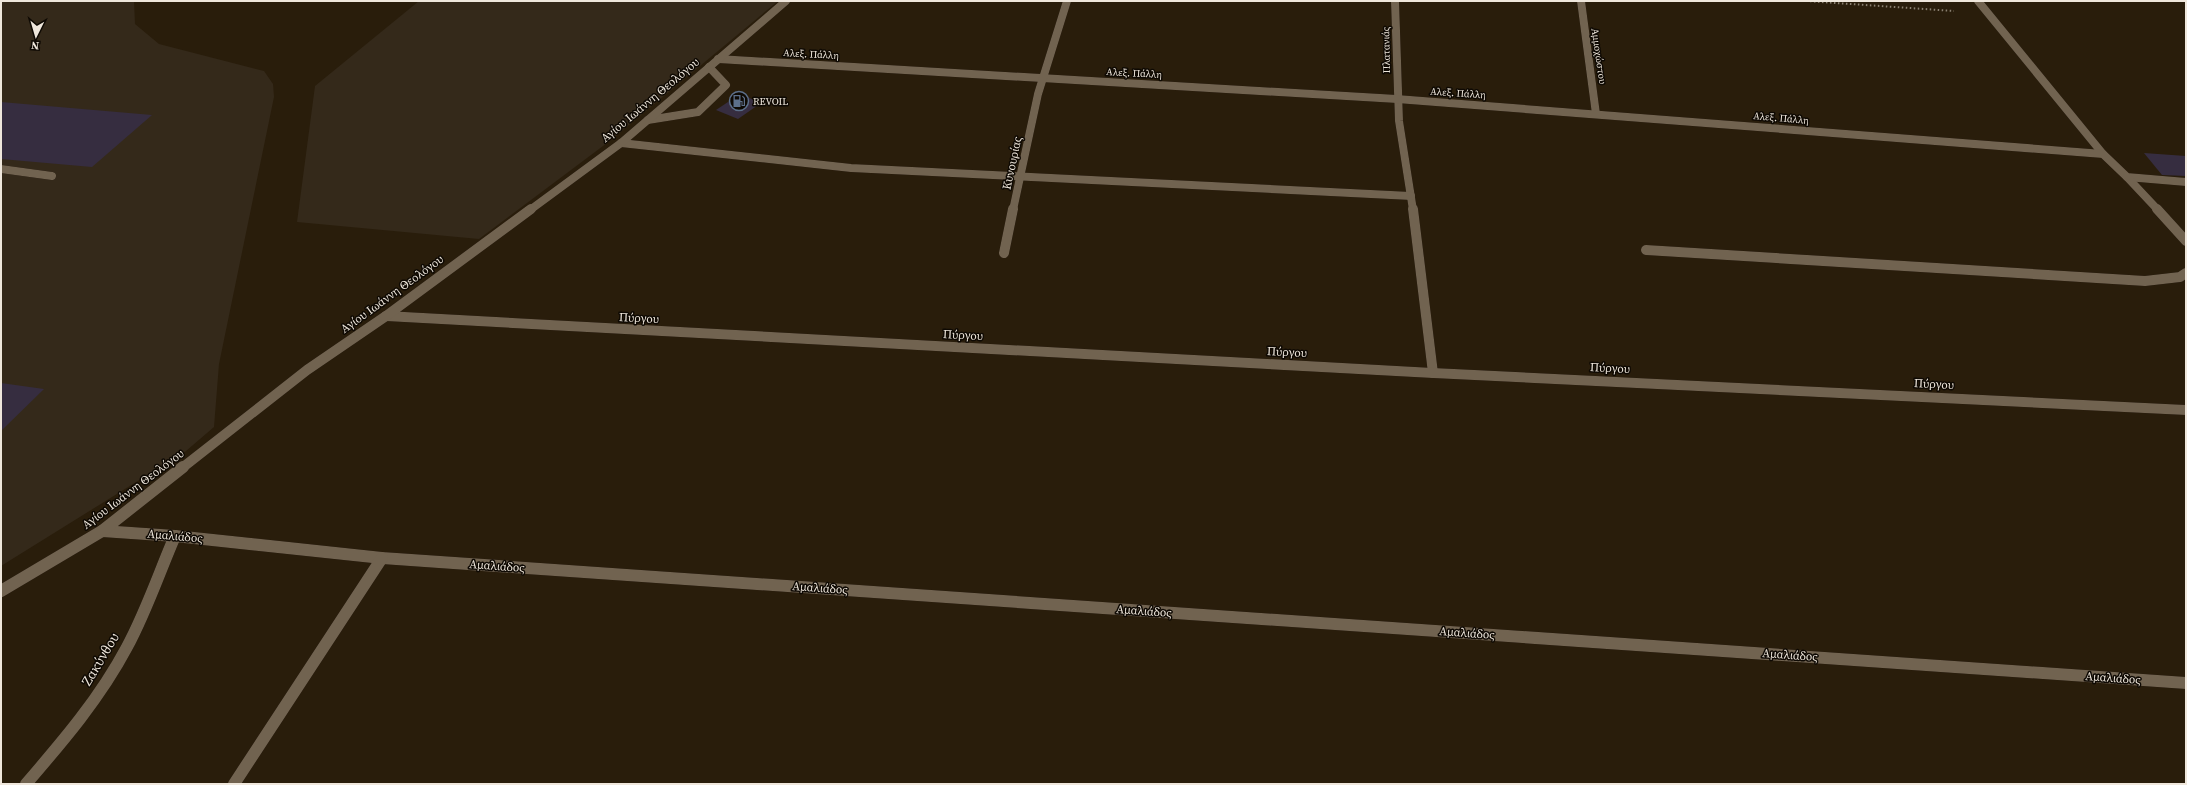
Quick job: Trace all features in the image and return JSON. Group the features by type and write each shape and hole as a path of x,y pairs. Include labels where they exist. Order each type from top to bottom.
{"street":[{"name":"Αγίου Ιωάννη Θεολόγου","path":"1,591 102,531 307,370 386,316 621,143 786,1"},
{"name":"Κυνουρίας","path":"1004,253 1042,78 1052,41 1067,1"},
{"name":"Πλατανιάς","path":"1394,1 1397,98 1434,373"},
{"name":"Αμμοχώστου","path":"1581,1 1596,114"},
{"path":"1978,1 2103,154 2127,177 2186,241"},
{"name":"Αλεξ. Πάλλη","path":"718,59 1397,98 2103,154"},
{"path":"648,120 698,112 726,85 709,67"},
{"path":"621,143 851,168 1021,178 1411,196"},
{"path":"1,169 52,176"},
{"path":"2127,177 2186,182"},
{"path":"1646,250 2145,281 2180,277 2186,273"},
{"name":"Πύργου","path":"386,316 1434,373 2186,410"},
{"name":"Αμαλιάδος","path":"102,531 175,536 382,558 2186,683"},
{"name":"Ζακύνθου","path":"26,784 74,728 114,668 126,647 175,536"},
{"path":"234,784 382,558"}],"path":[{"path":"1806,1 1931,10 1986,11"}],"shaded area":[{"path":"1,1 134,1 135,24 159,44 264,71 273,84 274,97 219,364 214,427 186,451 1,566"},
{"path":"419,1 778,1 611,140 479,239 297,222 315,86"}],"building":[{"path":"740,94 761,103 738,119 716,110"},
{"path":"1,102 152,115 92,167 1,159"},
{"path":"2144,153 2186,156 2186,176 2162,175"},
{"path":"1,383 44,389 1,431"}],"place":[{"name":"REVOIL","path":"739,101"}]}
